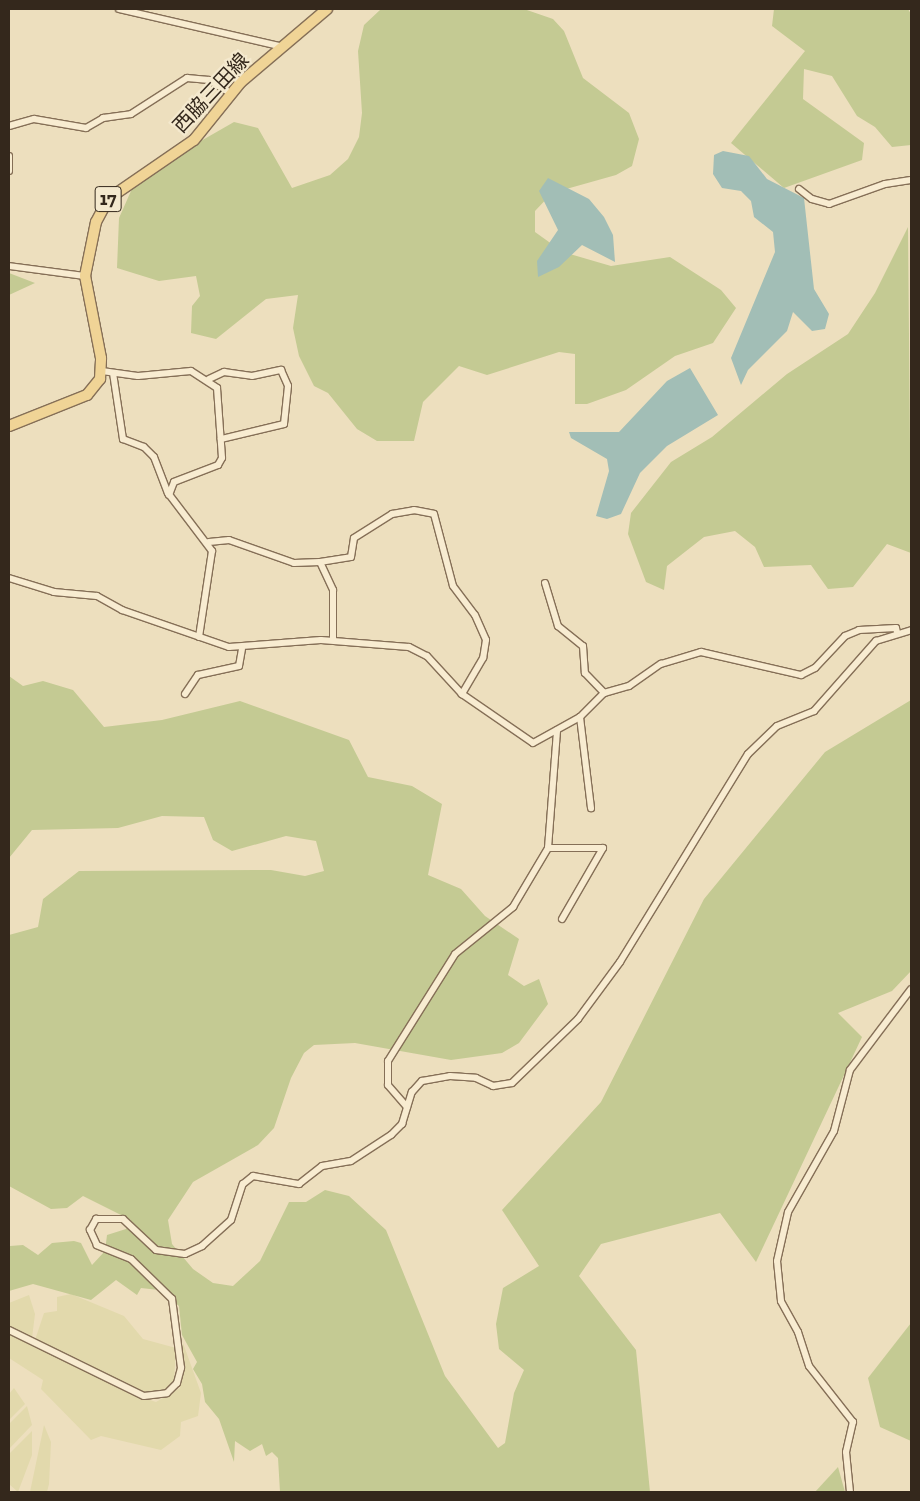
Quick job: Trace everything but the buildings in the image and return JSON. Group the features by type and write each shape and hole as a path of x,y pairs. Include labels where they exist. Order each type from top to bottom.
{"main road":[{"name":"西脇三田線","path":"102,371 86,276 98,216 108,199 194,140 231,94 327,9"},
{"path":"9,426 87,395 102,371"}],"street":[{"path":"118,9 283,48"},
{"path":"9,126 34,119 86,128 103,118 131,114 169,85 187,78 209,80 231,94"},
{"path":"9,156 9,171"},
{"path":"799,189 812,199 829,204 885,184 911,180"},
{"path":"9,266 86,276"},
{"path":"102,371 138,376 180,370 210,379 220,396 221,438 218,465 174,482 169,496"},
{"path":"210,379 224,372 252,376 280,370 288,386 284,424 221,438"},
{"path":"113,373 123,439 144,447 154,457 169,496 209,542 212,559 199,637"},
{"path":"209,542 229,540 294,563 320,562 351,557 354,538 392,514 414,510 434,514 453,586 475,615 486,640 483,658 462,694"},
{"path":"320,562 333,590 332,640"},
{"path":"9,578 54,592 97,596 122,610 199,637 242,649 332,640 418,650 462,694 533,743 580,717 604,693 629,686 654,666 701,652 801,676 815,668 845,636 859,630 896,628 897,632"},
{"path":"545,583 558,626 583,646 585,673 604,693"},
{"path":"9,1330 136,1393 162,1396 180,1376 172,1299 131,1259 97,1245 90,1230 96,1219 123,1219 156,1250 185,1254 202,1246 231,1220 248,1180 267,1177 299,1184 329,1162 351,1162 391,1135 402,1124 416,1086 435,1077 476,1078 493,1086 512,1083 578,1019 650,919 748,754 777,726 814,711 876,641 897,632 911,630"},
{"path":"185,694 198,675 239,666 242,649"},
{"path":"580,717 591,808"},
{"path":"407,1107 388,1085 388,1061 455,954 513,907 548,848 557,730"},
{"path":"548,848 603,848 562,919"},
{"path":"850,1492 846,1452 853,1422 809,1366 798,1332 781,1301 777,1261 788,1212 834,1131 850,1070 911,990"}],"shaded area":[{"path":"71,1294 124,1316 143,1339 176,1348 174,1382 163,1392 147,1394 35,1340 44,1313 57,1311 57,1297"},
{"path":"29,1295 35,1314 32,1338 9,1327 9,1303"},
{"path":"9,1333 128,1393 156,1402 180,1388 183,1343 201,1393 198,1416 181,1422 180,1436 161,1450 101,1436 91,1440 41,1389 43,1380 9,1358"},
{"path":"14,1388 25,1404 9,1420 9,1394"},
{"path":"27,1406 32,1425 9,1449 9,1424"},
{"path":"44,1425 51,1442 49,1484 47,1492 30,1492"},
{"path":"32,1431 32,1455 18,1492 9,1484 9,1454"}],"green space":[{"path":"524,9 553,19 564,31 583,78 629,113 639,139 632,166 616,175 552,193 535,211 535,232 563,252 611,266 670,257 721,290 736,308 713,343 675,356 626,390 587,404 575,404 575,354 559,352 487,375 459,366 423,402 414,441 377,441 357,429 328,393 314,386 299,356 293,328 298,295 266,299 216,339 191,333 192,306 200,296 196,276 159,281 117,268 119,218 131,191 145,173 234,122 258,128 292,188 330,175 348,159 359,137 362,113 358,51 364,25 380,10"},
{"path":"774,9 908,9 911,14 911,145 892,147 875,127 857,116 832,76 804,69 803,99 864,143 862,160 784,188 731,143 805,51 772,26"},
{"path":"908,227 911,553 887,544 853,587 828,589 811,565 764,567 755,547 735,531 704,537 667,566 664,590 646,582 628,534 631,513 671,462 712,437 787,374 848,334 875,293"},
{"path":"9,273 35,283 9,295"},
{"path":"9,676 23,686 43,681 73,690 104,727 162,720 240,701 349,740 368,777 412,786 442,804 428,875 461,889 485,916 519,939 508,975 524,986 539,979 548,1004 519,1043 502,1053 451,1060 355,1043 314,1045 304,1053 291,1078 274,1128 258,1145 193,1182 168,1220 172,1244 193,1269 213,1283 233,1286 260,1261 289,1202 306,1202 325,1190 349,1196 386,1230 445,1376 498,1448 505,1443 514,1393 524,1370 499,1349 496,1324 503,1288 539,1266 502,1210 601,1102 704,899 825,752 911,700 911,971 892,991 838,1013 862,1037 756,1262 720,1213 601,1244 579,1276 636,1350 650,1492 280,1492 278,1458 272,1452 266,1456 262,1444 250,1451 235,1441 234,1462 219,1419 205,1402 202,1384 193,1369 197,1362 182,1335 179,1306 159,1290 141,1288 137,1295 116,1280 91,1300 33,1284 9,1291 10,1246 23,1245 38,1255 52,1243 74,1241 81,1243 92,1265 105,1251 107,1235 126,1229 131,1220 83,1196 67,1208 51,1209 9,1186 9,935 38,927 43,899 79,871 271,870 305,876 324,871 316,841 286,836 232,851 213,840 204,817 162,816 118,828 32,830 9,858"},
{"path":"911,1323 911,1441 880,1427 868,1378"},
{"path":"838,1467 845,1492 815,1492"}],"water":[{"path":"723,151 749,156 767,179 804,198 814,289 829,314 825,329 812,331 793,312 787,331 748,370 741,385 731,358 775,252 773,232 754,217 751,201 741,191 722,188 713,174 714,155"},
{"path":"548,178 589,199 604,217 613,235 615,262 582,245 559,267 538,277 537,261 558,230 539,191"},
{"path":"690,368 718,415 667,446 640,473 621,514 607,519 596,516 609,471 607,459 571,438 569,432 619,432 667,381"}]}
